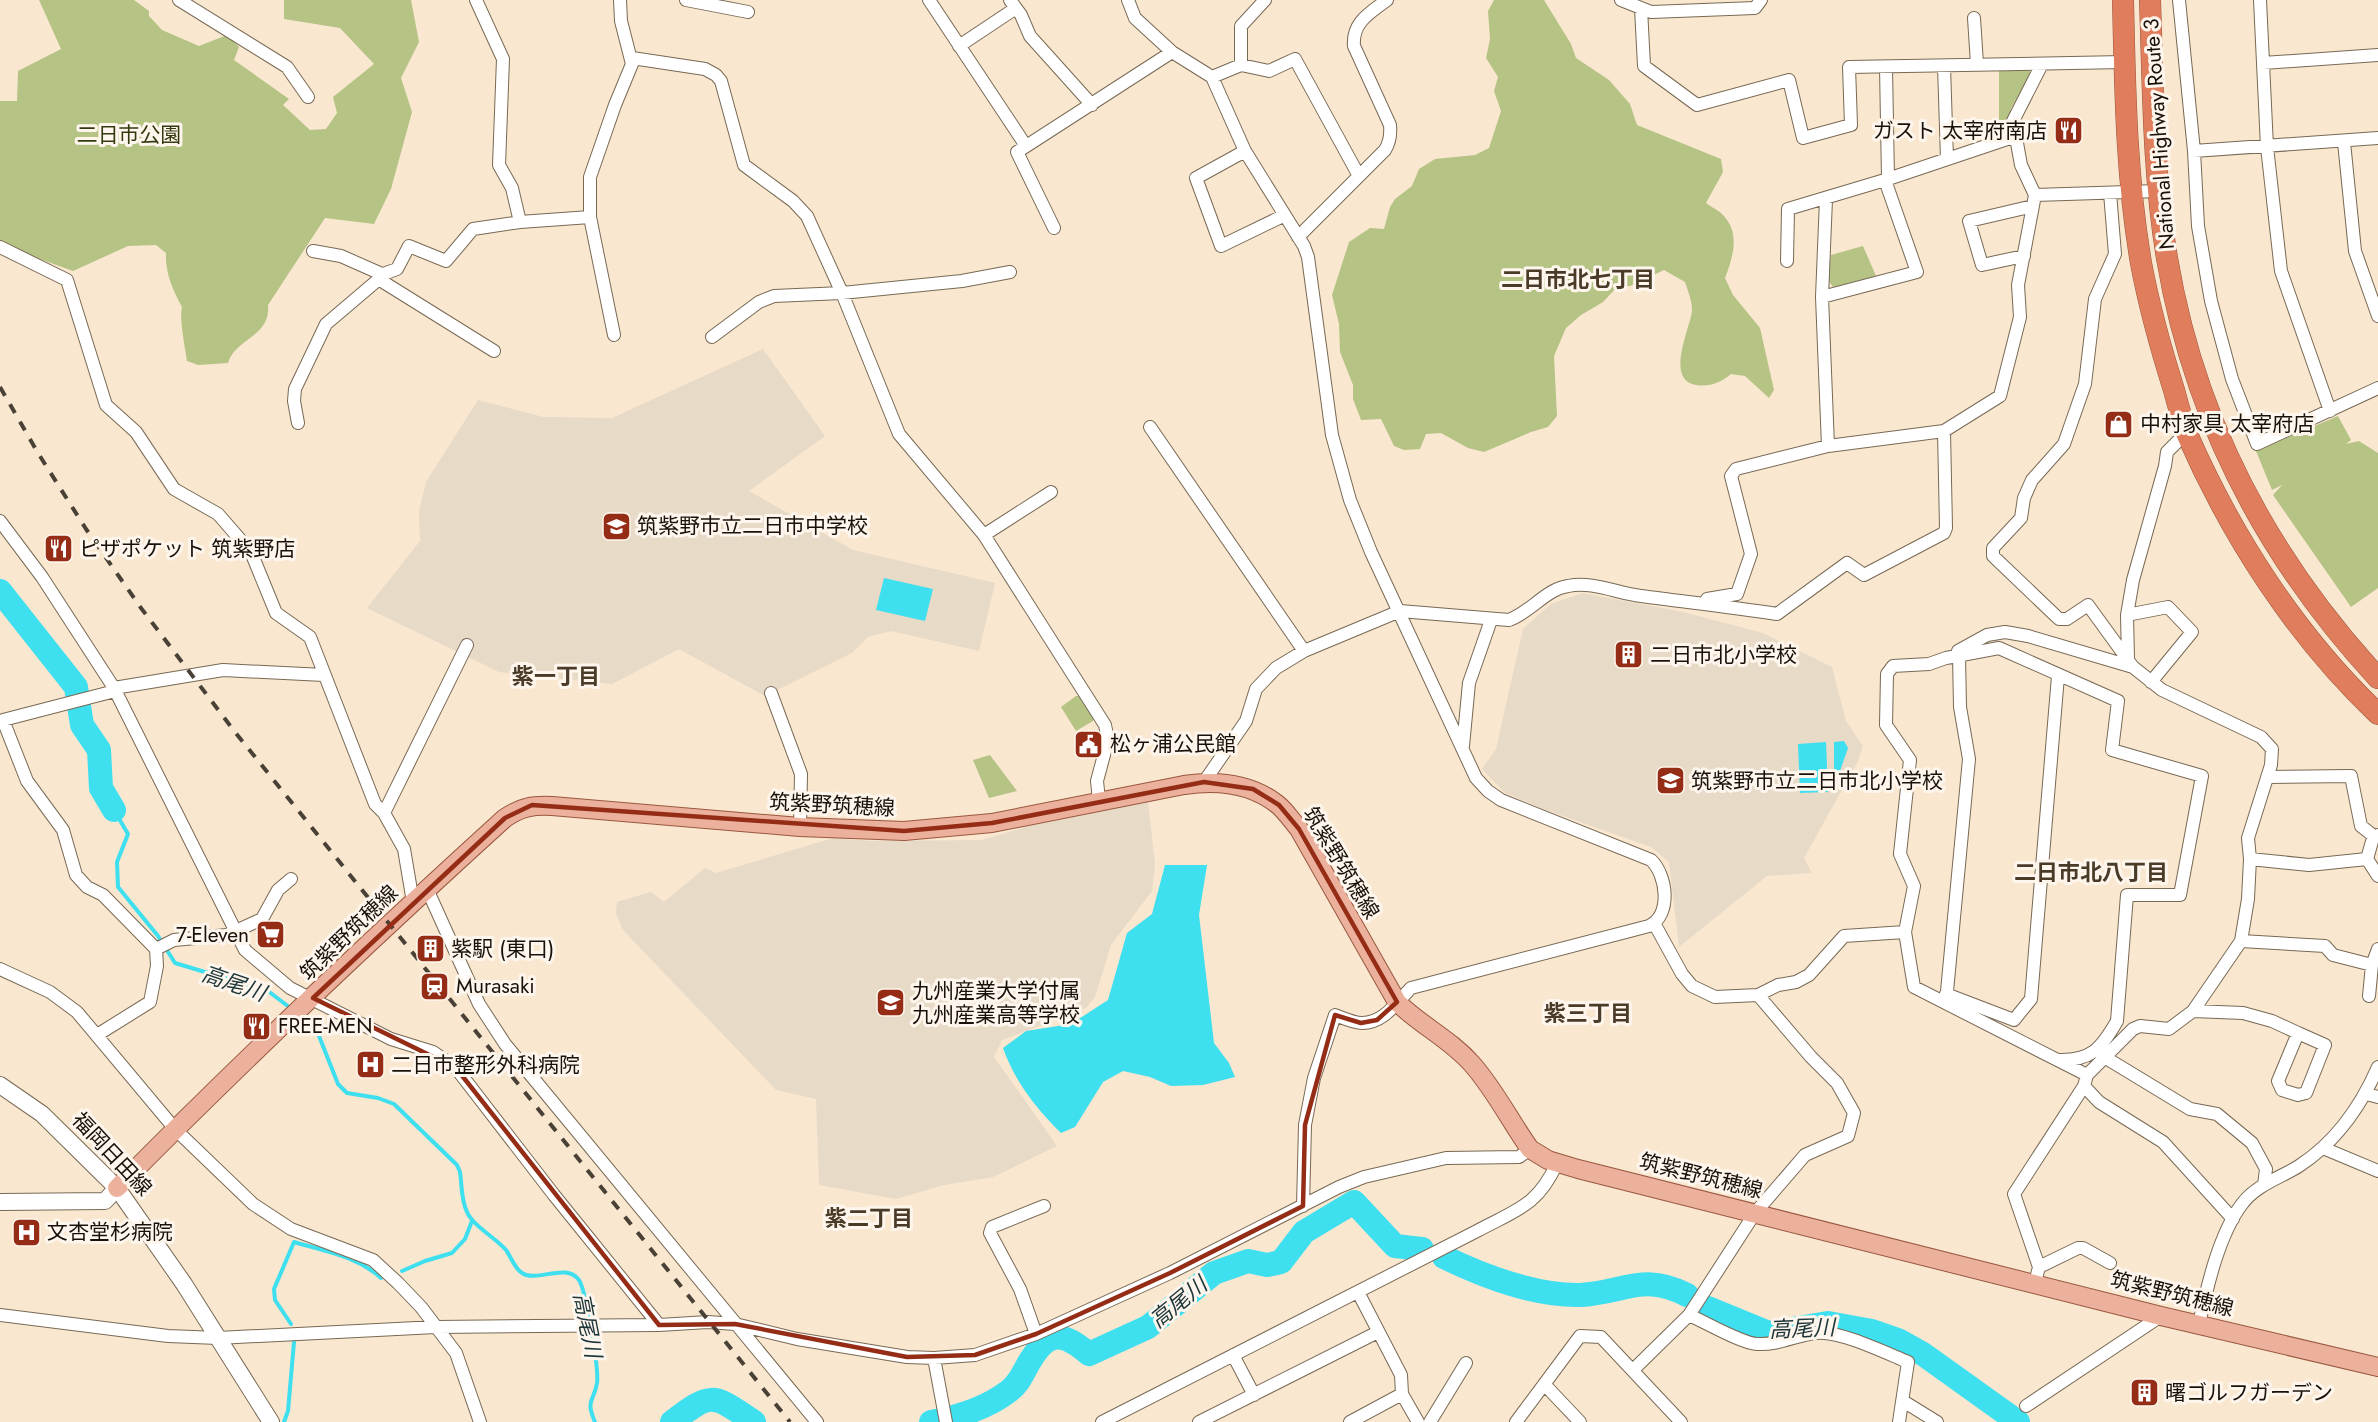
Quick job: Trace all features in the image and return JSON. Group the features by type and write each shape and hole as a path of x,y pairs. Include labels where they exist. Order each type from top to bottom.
{"highway":[{"name":"National Highway Route 3","path":"2123,0 2124,62 2133,192 2141,263 2162,355 2187,432 2237,533 2270,584 2307,636 2378,714"},
{"name":"National Highway Route 3","path":"2150,0 2154,121 2167,258 2184,335 2213,423 2254,508 2291,572 2335,630 2378,678"}],"main road":[{"name":"筑紫野筑穂線","path":"117,1188 175,1129 427,889 516,810 531,805 800,826 904,831 992,823 1099,800 1204,782 1252,789 1279,805 1299,829 1397,1002 1412,1017 1448,1040 1472,1064 1490,1087 1530,1149 1557,1163 1755,1213 2037,1275 2162,1316 2378,1368"},
{"name":"福岡日田線","path":"0,1085 42,1114 117,1188 149,1232 271,1422"},
{"path":"0,1202 105,1201 117,1188"}],"street":[{"path":"179,0 287,67 308,97"},
{"path":"476,0 502,59 499,165 512,188 520,222"},
{"path":"614,335 590,217 590,177 615,105 631,69 632,58 621,21 620,0"},
{"path":"686,0 748,12"},
{"path":"929,0 1026,146"},
{"path":"1128,0 1135,18 1172,52 1212,77 1245,152 1308,257 1332,435 1350,500 1371,552 1476,778 1488,791 1502,800 1651,860 1659,871 1664,887 1663,907 1654,923 1411,988 1377,1020 1361,1023 1335,1015 1314,1078 1305,1125 1303,1206"},
{"path":"1241,65 1240,30 1242,23 1252,6 1265,0"},
{"path":"1298,237 1385,150 1391,134 1390,125 1354,46 1353,37 1360,21 1387,0"},
{"path":"1621,0 1648,6 1755,8 1761,0"},
{"path":"2179,0 2194,151 2198,226 2211,301 2232,379 2257,444 2378,388"},
{"path":"2260,0 2267,147 2281,271 2330,411"},
{"path":"959,46 1013,4 1030,36 1092,105"},
{"path":"1648,6 1644,66 1697,105 1789,80 1803,138 1851,125 1849,67 2124,62"},
{"path":"1974,18 1977,64"},
{"path":"1054,228 1017,152 1172,52"},
{"path":"2263,63 2378,55"},
{"path":"632,58 705,69 716,75 723,87 744,165 794,201 807,216 842,292 899,434 984,535 1106,725 1108,740 1097,781 1099,800"},
{"path":"1212,77 1241,65 1269,71 1295,59 1359,176"},
{"path":"1694,601 1737,594 1750,558 1731,476 1736,469 1828,446 1944,431 1997,399 2002,392 2020,317 2018,285 2034,200 2021,165 2014,115 2042,64"},
{"path":"1944,66 1947,159"},
{"path":"1822,297 1917,272 1887,179 1886,67"},
{"path":"1787,261 1788,209 1826,199 2016,136"},
{"path":"2194,151 2378,138"},
{"path":"2344,141 2355,251 2378,316"},
{"path":"1245,152 1196,178 1221,246 1283,216"},
{"path":"2024,256 1982,265 1969,221 2034,200 2159,191"},
{"path":"2110,193 2115,254 2095,298 2085,384 2064,444 2032,480 2024,498 2021,518 1993,548 1993,556 2060,619 2067,619 2088,605 2130,663 2151,682 2162,690 2261,737 2273,753 2268,777 2248,838 2250,859 2248,898 2241,941 2193,1011 2169,1029 2140,1026 2133,1029 2085,1080 2014,1194 2037,1275 2078,1248 2083,1248 2110,1263"},
{"path":"1826,199 1822,297 1828,446"},
{"path":"298,423 294,401 295,389 326,324 382,278 397,269 410,246 446,261 473,229 520,222 590,217"},
{"path":"0,247 67,280 106,405 136,432 174,489 218,514 251,552 276,613 310,637 375,804 384,813 404,849 413,903"},
{"path":"313,251 341,256 382,278 494,351"},
{"path":"712,337 759,303 774,296 962,281 1010,272"},
{"path":"1150,427 1304,651"},
{"path":"1204,782 1246,721 1256,689 1276,668 1304,651 1400,611 1509,620 1558,588 1570,585 1599,586 1640,596 1694,601 1777,614 1847,563 1864,575 1944,533 1946,528 1944,431"},
{"path":"2130,663 2127,615 2133,580 2167,452 2187,432"},
{"path":"984,535 1051,492"},
{"path":"0,521 42,578 115,690 244,950 290,988 310,1001 392,1039 433,1052 456,1068 554,1195 659,1325"},
{"path":"2127,615 2168,607 2192,632 2151,682"},
{"path":"1462,749 1469,683 1491,620"},
{"path":"1952,656 1988,636 2005,632 2130,663"},
{"path":"384,813 467,645"},
{"path":"2058,676 2031,999 2014,1020 1914,987 1905,932 1914,886 1900,854 1911,760 1886,725 1887,674 1893,666 1929,664 1952,656 1999,648 2118,701 2112,750 2202,776 2180,895 2127,895 2117,1021 2109,1036 2089,1056 2074,1060 2058,1060"},
{"path":"1946,999 1969,759 1952,656"},
{"path":"97,1035 150,1002 158,948 103,895 87,887 76,876 63,830 27,780 3,720 115,690 223,670 324,675"},
{"path":"771,693 801,774 800,826"},
{"path":"2268,777 2351,776 2361,826 2376,836 2373,838 2367,859 2378,876"},
{"path":"2250,859 2309,865 2367,859"},
{"path":"158,948 172,941 191,937 227,935 262,919 278,890 291,879"},
{"path":"427,889 483,1013 505,1044 817,1422"},
{"path":"1654,923 1682,974 1692,986 1715,997 1758,996 1778,985 1796,982 1815,972 1844,936 1905,932"},
{"path":"2241,941 2325,946 2333,955 2372,965"},
{"path":"2369,996 2372,965 2378,949"},
{"path":"0,969 50,992 77,1012 175,1129 253,1204 291,1229 373,1260 407,1292 456,1353 480,1422"},
{"path":"1633,1370 1689,1315 1755,1213 1805,1155 1848,1136 1854,1113 1837,1083 1811,1058 1758,996"},
{"path":"1946,999 2058,1060 2085,1080 2099,1102 2163,1142 2233,1219"},
{"path":"2193,1011 2243,1013 2272,1021 2325,1045 2306,1093 2298,1095 2282,1090 2278,1081 2298,1033"},
{"path":"2106,1058 2190,1109 2213,1112 2225,1121 2252,1143 2266,1169 2264,1185"},
{"path":"2199,1324 2210,1272 2241,1204 2264,1185 2323,1149 2372,1096 2378,1067"},
{"path":"0,1315 168,1336 218,1338 436,1327 659,1325 708,1322 735,1324 797,1339 907,1357 975,1355 1036,1334 1170,1273 1339,1187 1364,1177 1446,1158 1519,1157 1530,1149"},
{"path":"2323,1149 2378,1171"},
{"path":"1102,1422 1529,1202 1545,1186 1557,1163"},
{"path":"1036,1334 1020,1289 990,1233 992,1227 1044,1206"},
{"path":"1358,1292 1401,1375 1402,1394 1418,1422"},
{"path":"1689,1315 1750,1343 1785,1342 1822,1332 1860,1342 1908,1362 1899,1422"},
{"path":"2026,1406 2162,1316"},
{"path":"1199,1422 1378,1332"},
{"path":"1516,1422 1581,1336 1601,1337 1682,1422"},
{"path":"1233,1355 1254,1395"},
{"path":"934,1358 946,1422"},
{"path":"1430,1422 1466,1363"},
{"path":"1544,1384 1580,1422"},
{"path":"1350,1422 1402,1394"},
{"path":"1903,1401 1936,1422"},
{"path":"1662,1422 1672,1412"}],"highlighted area":[{"path":"1204,782 1253,789 1279,805 1299,829 1397,1002 1377,1020 1361,1023 1335,1015 1305,1125 1303,1206 1170,1273 1036,1334 975,1355 907,1357 735,1324 659,1325 456,1068 313,998 505,818 532,805 904,831 992,823"}],"shaded area":[{"name":"筑紫野市立二日市中学校","path":"763,349 825,436 749,491 853,550 995,583 979,651 891,631 868,637 852,653 765,696 679,649 612,684 499,672 367,608 420,541 419,511 426,482 478,400 543,417 612,418"},
{"name":"筑紫野市立二日市北小学校","path":"1582,593 1683,612 1763,633 1832,667 1846,721 1863,746 1858,761 1804,858 1812,873 1767,876 1679,947 1669,862 1651,847 1543,809 1505,793 1482,769 1496,749 1523,629 1551,604"},
{"name":"九州産業大学付属 九州産業高等学校","path":"1148,801 1155,864 1152,891 1111,945 1095,997 1086,1008 1002,1040 994,1057 1057,1146 993,1177 944,1185 896,1199 819,1185 816,1099 776,1090 623,930 616,914 617,902 651,892 664,902 705,868 716,873 833,838 871,841 982,840 1053,819"}],"green space":[{"name":"二日市公園","path":"39,0 134,0 149,11 149,16 162,30 199,46 227,35 239,47 234,60 289,99 283,105 310,130 326,129 337,113 333,97 374,64 340,28 284,19 284,0 411,0 419,42 401,78 412,112 391,189 374,224 325,218 268,305 264,324 238,348 228,363 198,365 187,361 182,307 168,274 166,253 156,245 128,246 73,271 26,254 0,241 0,101 17,101 18,71 61,49"},
{"path":"1494,0 1544,0 1571,44 1576,58 1609,80 1630,104 1637,125 1721,159 1723,172 1706,203 1722,214 1732,229 1733,253 1725,278 1733,295 1760,328 1774,390 1769,398 1745,376 1731,374 1710,385 1696,385 1687,381 1682,374 1680,364 1691,318 1691,303 1685,282 1664,270 1630,286 1618,286 1603,302 1581,315 1566,328 1554,356 1557,416 1548,427 1484,452 1468,448 1441,433 1426,434 1420,449 1404,450 1394,446 1381,419 1361,420 1353,399 1353,385 1340,352 1339,324 1332,295 1349,242 1370,228 1384,229 1390,207 1395,199 1412,186 1419,169 1435,159 1475,155 1489,148 1501,111 1494,91 1498,77 1486,58 1490,39 1488,11"},
{"path":"2029,67 2030,77 2011,108 2007,130 1999,130 1999,68"},
{"path":"1863,246 1876,276 1833,287 1828,280 1831,255"},
{"path":"2338,416 2351,440 2346,444 2359,441 2378,453 2378,588 2351,607 2273,495 2282,485 2272,490 2256,451"},
{"path":"1076,696 1082,696 1094,714 1093,721 1076,731 1061,707"},
{"path":"990,755 1017,791 989,798 973,760"}],"water":[{"path":"884,578 933,589 925,621 876,610"},
{"path":"1844,741 1848,748 1839,774 1834,774 1834,742"},
{"path":"1826,742 1828,792 1800,793 1798,744"},
{"path":"1165,865 1207,865 1199,915 1214,1043 1229,1063 1235,1077 1203,1085 1171,1086 1150,1077 1123,1071 1103,1082 1075,1127 1061,1133 1027,1094 1003,1048 1026,1031 1071,1024 1108,1000 1127,933 1152,914"}],"waterway":[{"name":"高尾川","path":"0,591 76,687 82,725 99,750 101,788 114,810"},
{"name":"高尾川","path":"114,810 128,834 117,862 118,887 158,936 175,963 268,991 293,1010"},
{"name":"高尾川","path":"301,1017 317,1031 338,1084 347,1093 378,1098 394,1104 457,1165 464,1203 470,1217 506,1250 522,1273 535,1276 567,1273 579,1280 588,1313 596,1362 597,1383 590,1405 595,1422"},
{"name":"高尾川","path":"931,1422 972,1411 1009,1391 1021,1377 1037,1351 1050,1339 1057,1338 1072,1342 1089,1354 1148,1327 1214,1273 1248,1261 1267,1265 1281,1262 1304,1232 1354,1202 1395,1246 1422,1249"},
{"path":"402,1271 452,1253 465,1239 472,1221"},
{"path":"291,1324 275,1300 274,1289 294,1242 351,1259 381,1278"},
{"name":"高尾川","path":"1444,1257 1510,1284 1546,1292 1580,1295 1645,1284 1671,1288 1687,1295"},
{"name":"高尾川","path":"1708,1308 1769,1333 1828,1323 1872,1331 1898,1340 1923,1354 2018,1422"},
{"path":"284,1422 288,1411 294,1342"},
{"name":"高尾川","path":"672,1422 696,1405 713,1400 729,1406 754,1422"}],"railway":[{"path":"0,387 86,529 141,608 235,732 790,1422"}],"place":[{"name":"ガスト 太宰府南店","path":"2068,131"},
{"name":"中村家具 太宰府店","path":"2119,424"},
{"name":"筑紫野市立二日市中学校","path":"616,526"},
{"name":"ピザポケット 筑紫野店","path":"58,549"},
{"name":"二日市北小学校","path":"1629,655"},
{"name":"松ヶ浦公民館","path":"1089,744"},
{"name":"筑紫野市立二日市北小学校","path":"1670,781"},
{"name":"7-Eleven","path":"270,935"},
{"name":"紫駅 (東口)","path":"430,949"},
{"name":"Murasaki","path":"435,986"},
{"name":"九州産業大学付属 九州産業高等学校","path":"891,1003"},
{"name":"FREE-MEN","path":"257,1026"},
{"name":"二日市整形外科病院","path":"370,1065"},
{"name":"文杏堂杉病院","path":"26,1232"},
{"name":"曙ゴルフガーデン","path":"2144,1393"}],"district":[{"name":"二日市北七丁目","path":"1578,279"},
{"name":"紫一丁目","path":"556,676"},
{"name":"二日市北八丁目","path":"2091,872"},
{"name":"紫三丁目","path":"1588,1013"},
{"name":"紫二丁目","path":"869,1218"}]}
